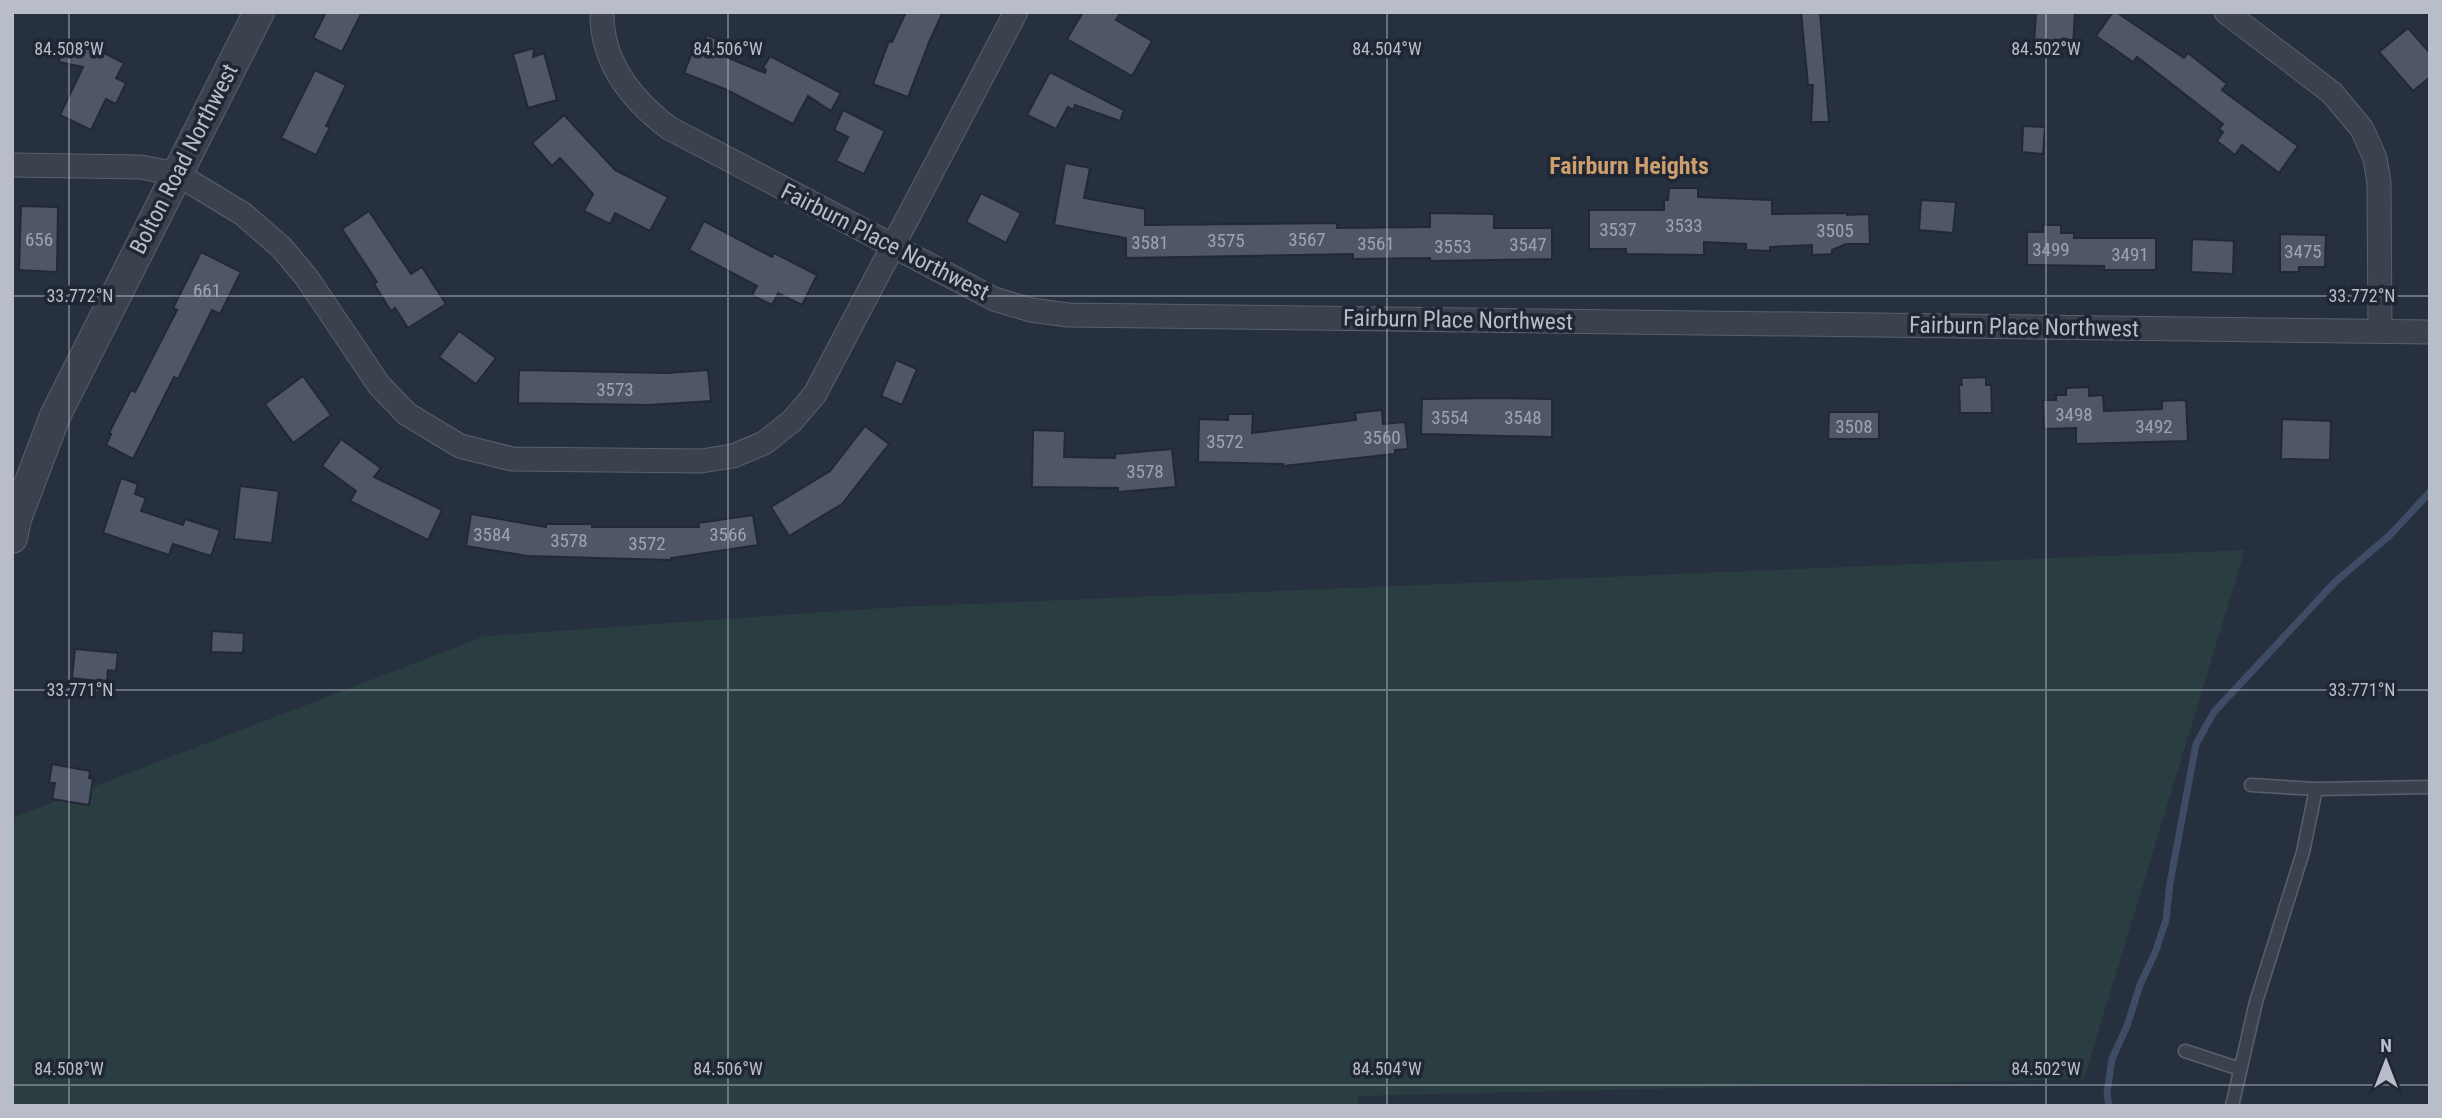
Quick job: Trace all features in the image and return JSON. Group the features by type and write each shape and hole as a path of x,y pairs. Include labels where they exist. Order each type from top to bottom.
{"street":[{"name":"Bolton Road Northwest","path":"12,538 16,519 55,416 258,12"},
{"name":"Fairburn Place Northwest","path":"602,12 609,54 625,86 644,110 669,128 994,299 1031,310 1068,315 2430,332"},
{"path":"12,165 141,167 177,174 243,215 282,248 307,278 379,385 407,415 460,446 512,460 701,461 733,456 764,443 792,421 815,394 1016,12"},
{"path":"2226,12 2332,93 2362,129 2375,158 2379,183 2380,331"}],"lane":[{"path":"2251,785 2316,789 2430,787"},
{"path":"2232,1106 2256,1002 2303,852 2316,789"},
{"path":"2185,1051 2240,1069"}],"shaded area":[{"path":"2245,550 2084,1079 1358,1096 1358,1106 12,1106 12,818 485,636 897,607"}],"building":[{"path":"326,12 362,12 342,52 313,38"},
{"path":"906,12 943,12 908,97 873,84 889,41 892,42"},
{"path":"1083,12 1121,12 1116,20 1152,41 1132,76 1067,39"},
{"path":"1801,12 1820,12 1829,122 1811,122 1813,85 1808,85"},
{"path":"2036,12 2075,12 2073,46 2034,44"},
{"path":"2113,12 2184,58 2188,53 2227,84 2222,90 2298,146 2279,173 2242,145 2235,155 2217,141 2223,132 2219,129 2223,124 2137,57 2133,62 2096,36"},
{"path":"2408,28 2430,53 2430,77 2413,91 2379,52"},
{"path":"707,35 731,45 726,57 765,73 763,68 770,56 841,93 831,111 808,96 793,124 727,90 684,73 696,43 702,46"},
{"path":"62,44 98,50 124,63 116,78 126,83 116,104 106,99 91,130 60,115 83,67 59,62"},
{"path":"534,48 533,57 544,53 557,100 528,108 513,54"},
{"path":"315,70 346,85 326,126 330,127 316,155 281,138"},
{"path":"1050,72 1124,110 1120,121 1075,105 1073,110 1068,107 1056,129 1027,115"},
{"path":"843,110 885,131 864,174 836,161 848,137 834,130"},
{"path":"564,115 615,170 668,197 650,231 615,213 610,224 584,211 593,194 560,158 552,166 532,143"},
{"path":"2023,126 2045,127 2043,154 2022,152"},
{"path":"1065,163 1090,168 1084,198 1145,209 1145,225 1337,223 1337,228 1430,227 1430,213 1494,214 1494,228 1552,228 1552,259 1430,261 1430,258 1353,259 1353,254 1126,258 1126,238 1054,225"},
{"path":"1669,188 1698,188 1698,197 1772,200 1772,214 1869,214 1870,244 1846,244 1832,250 1832,254 1812,255 1812,245 1770,247 1770,251 1746,250 1746,244 1704,242 1704,255 1626,254 1626,249 1589,249 1589,210 1664,210 1664,200 1668,200"},
{"path":"981,193 1021,213 1006,243 966,222"},
{"path":"1921,200 1956,202 1953,233 1919,230"},
{"path":"21,206 58,207 57,272 19,270"},
{"path":"369,211 411,274 422,267 446,304 408,328 395,308 391,311 374,284 377,282 342,229"},
{"path":"704,221 772,257 774,253 817,275 802,305 778,293 772,305 752,295 757,286 689,250"},
{"path":"2043,225 2061,225 2061,233 2074,233 2074,238 2156,238 2156,270 2027,265 2027,232 2043,232"},
{"path":"2280,234 2326,235 2325,267 2299,267 2299,272 2280,272"},
{"path":"2192,239 2234,241 2233,274 2191,272"},
{"path":"201,252 241,272 220,314 212,310 178,379 174,377 133,459 106,445 111,434 109,433 131,390 135,392 177,310 173,308"},
{"path":"459,331 496,358 476,384 439,357"},
{"path":"896,360 917,369 902,405 881,396"},
{"path":"519,370 667,373 708,370 711,401 648,405 518,403"},
{"path":"303,376 331,415 293,443 265,404"},
{"path":"1986,377 1986,385 1991,385 1992,413 1960,413 1961,378"},
{"path":"2089,387 2089,396 2103,395 2104,411 2162,409 2162,401 2186,400 2188,441 2076,444 2076,428 2044,429 2043,400 2056,400 2056,395 2066,395 2066,388"},
{"path":"1422,399 1552,399 1552,437 1421,434"},
{"path":"1382,410 1383,424 1405,422 1408,449 1395,450 1395,454 1283,466 1198,462 1199,419 1228,420 1228,414 1253,414 1252,433 1356,420 1355,413"},
{"path":"1829,412 1879,412 1879,439 1828,439"},
{"path":"2282,419 2331,421 2330,460 2281,459"},
{"path":"865,426 889,444 842,504 789,536 771,507 830,471"},
{"path":"1033,430 1065,431 1064,457 1115,458 1115,454 1172,449 1176,487 1118,492 1118,488 1032,487"},
{"path":"341,439 381,468 374,477 442,510 428,540 350,501 356,491 322,466"},
{"path":"121,478 138,484 135,494 146,498 141,511 183,525 185,519 220,530 211,556 173,544 169,555 103,533"},
{"path":"240,486 279,491 272,543 234,539"},
{"path":"471,514 546,527 546,524 592,524 592,527 699,527 698,523 753,515 758,545 671,560 527,556 466,546"},
{"path":"212,631 244,633 243,653 211,652"},
{"path":"75,649 118,653 116,671 108,670 107,682 72,678"},
{"path":"52,764 90,771 89,778 93,779 89,805 52,799 55,783 49,783"}],"waterway":[{"path":"2109,1106 2107,1093 2112,1059 2166,920 2170,883 2196,744 2214,712 2335,582 2389,536 2430,492"}],"district":[{"name":"Fairburn Heights","path":"1629,166"}]}
